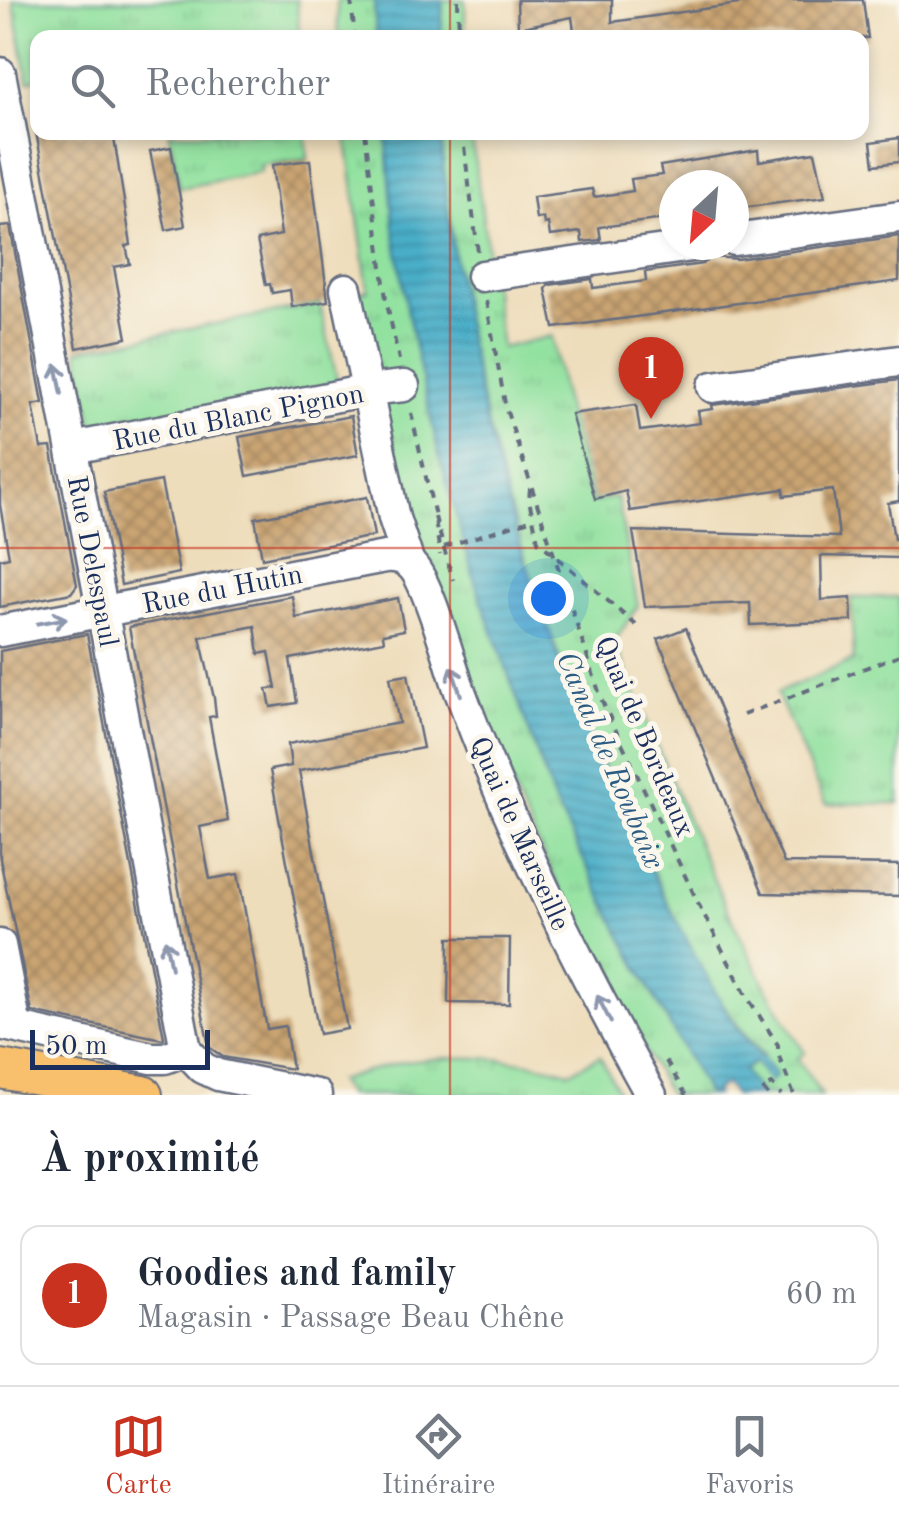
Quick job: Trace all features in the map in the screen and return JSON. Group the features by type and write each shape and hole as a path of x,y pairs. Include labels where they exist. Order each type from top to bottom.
{"main road":[{"path":"0,1068 143,1095"},
{"path":"0,1076 86,1095"}],"street":[{"name":"Rue Delespaul","path":"0,73 186,1050"},
{"path":"749,238 899,216"},
{"path":"482,276 659,251"},
{"name":"Quai de Marseille","path":"346,290 394,518 397,560 423,586 461,694 516,828 575,953 650,1095"},
{"path":"713,387 899,362"},
{"name":"Rue du Blanc Pignon","path":"73,448 404,386"},
{"name":"Rue du Hutin","path":"0,630 397,560"},
{"path":"0,945 8,1026 152,1058 166,1058 186,1050 203,1068 218,1075 316,1095"}],"path":[{"path":"351,0 353,30"},
{"path":"458,0 459,30"},
{"path":"365,140 386,299 450,567"},
{"name":"Quai de Bordeaux","path":"463,140 506,408 530,488 540,502 602,701 698,904 746,995 778,1045 794,1095"},
{"path":"530,488 528,500 538,541 636,625"},
{"path":"434,512 441,558 454,588"},
{"path":"444,547 533,519"},
{"path":"743,715 899,655"},
{"path":"661,1052 686,1095"},
{"path":"768,1095 762,1088 772,1084 782,1095"}],"green space":[{"path":"13,0 297,0 299,30 30,30 28,81"},
{"path":"337,0 374,0 376,30 338,30"},
{"path":"443,0 465,0 465,30 441,30"},
{"path":"170,140 307,140 308,159 261,165 261,172 180,188"},
{"path":"347,140 387,140 408,315 439,455 476,585 555,803 708,1095 669,1095 581,933 524,814 421,567 351,295 368,290"},
{"path":"442,140 472,140 501,348 552,336 564,401 593,502 617,497 638,606 614,642 725,903 805,1053 797,1058 822,1095 761,1095 743,1071 764,1055 714,990 610,785 541,606 494,451 460,293"},
{"path":"320,304 339,388 94,431 78,350"},
{"path":"899,597 899,803 825,804 777,693 854,660 851,598"},
{"path":"600,1056 620,1095 347,1095 337,1081 397,1063 447,1058 509,1060 570,1072"}],"water":[{"path":"374,0 443,0 441,30 376,30"},
{"path":"387,140 442,140 452,242 470,349 495,456 526,562 603,768 649,867 728,1013 776,1076 769,1082 755,1062 743,1070 761,1095 734,1095 725,1084 715,1091 717,1095 708,1095 555,803 476,585 439,455 408,315 394,229"}],"building":[{"path":"517,0 612,0 612,22 746,0 863,0 867,30 574,30 572,17 518,28"},
{"path":"899,138 899,162 874,165 871,142"},
{"path":"38,140 114,140 131,245 126,246 130,264 114,267 127,338 77,348"},
{"path":"171,147 185,226 166,230 150,151"},
{"path":"758,150 759,161 815,152 825,197 749,207 749,170 661,170 660,166"},
{"path":"310,160 328,301 292,307 290,290 272,293 270,284 266,285 257,240 281,235 272,165"},
{"path":"659,175 659,220 599,227 601,240 582,242 581,232 550,236 548,223 544,224 543,218 536,219 533,197 592,189 594,197 633,191 631,179"},
{"path":"10,226 43,403 33,405 41,448 51,447 77,585 71,593 0,607 0,559 9,557 0,505 0,227"},
{"path":"899,236 899,281 554,328 546,289 549,285 592,279 593,288 646,281 645,272 708,260"},
{"path":"899,380 899,501 888,503 894,539 899,539 899,558 821,556 822,600 851,598 852,621 751,625 750,603 645,607 633,531 839,537 833,490 784,496 784,489 630,511 626,491 595,499 571,414 636,405 640,431 700,423 698,411 713,409 712,405"},
{"path":"351,416 358,455 247,476 239,437"},
{"path":"161,481 179,573 121,585 104,492"},
{"path":"367,497 374,536 262,558 255,518"},
{"path":"292,596 296,618 398,598 404,630 383,634 384,641 290,659 297,703 271,707 267,689 276,688 269,652 259,654 255,626 200,637 214,698 216,716 209,717 228,821 200,827 210,879 238,874 267,1029 285,1026 292,1069 223,1057 209,1047 129,627"},
{"path":"686,628 784,863 899,865 899,896 763,893 658,639"},
{"path":"87,634 162,1039 32,1012 0,859 0,651"},
{"path":"408,674 423,748 299,771 347,1029 319,1034 270,770 291,766 288,744 399,723 390,677"},
{"path":"449,938 510,938 509,1004 448,1003"}],"place":[{"name":"Goodies and family","path":"651,419"}],"water label":[{"name":"Canal de Roubaix","path":"611,760"}]}
